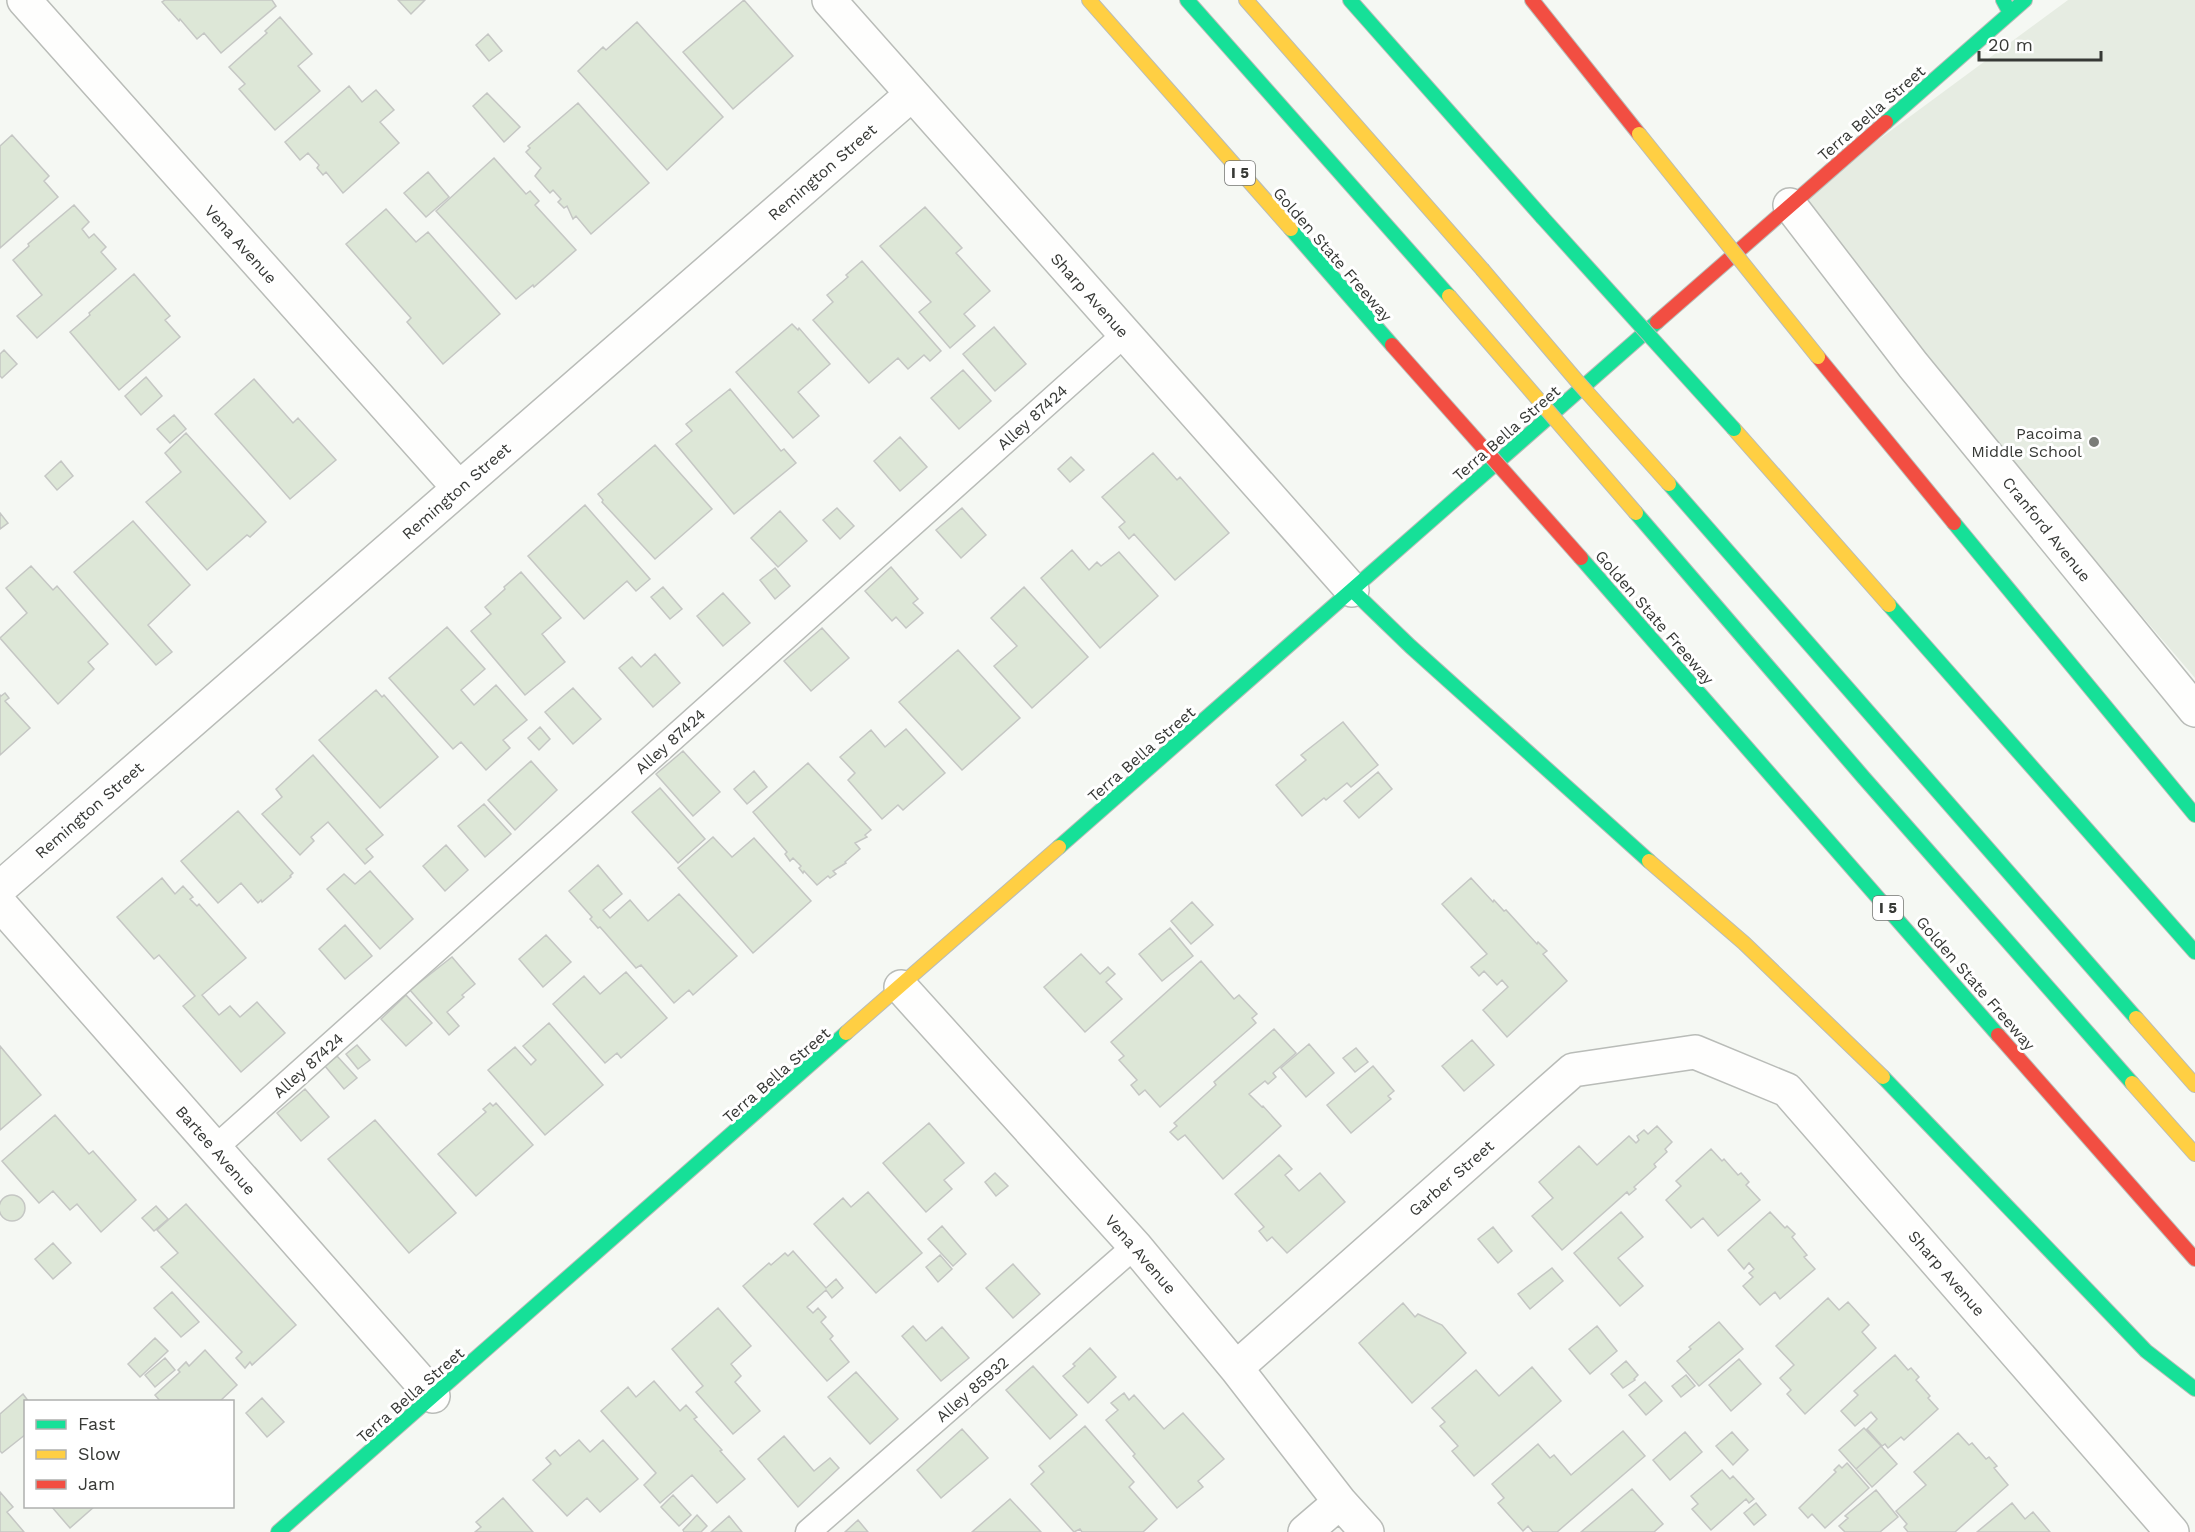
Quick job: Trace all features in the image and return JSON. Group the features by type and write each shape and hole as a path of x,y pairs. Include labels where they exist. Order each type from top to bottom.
{"main road":[{"name":"Golden State Freeway","path":"1089,0 2195,1258"},
{"path":"1187,0 1290,113 1864,778 2195,1154"},
{"path":"1246,0 2195,1085"},
{"path":"1350,0 1542,218 1734,429 2195,952"},
{"path":"1532,0 1818,357 2195,815"},
{"path":"2003,0 2010,13"},
{"name":"Terra Bella Street","path":"278,1532 2025,0"},
{"path":"1352,590 1410,646 1572,793 1744,943 1885,1079 2146,1351 2195,1389"}],"street":[{"name":"Vena Avenue","path":"24,0 459,488"},
{"name":"Sharp Avenue","path":"829,0 1352,590"},
{"name":"Remington Street","path":"0,888 912,94"},
{"name":"Cranford Avenue","path":"1790,205 1913,365 2195,710"},
{"name":"Bartee Avenue","path":"0,904 433,1396"},
{"name":"Vena Avenue","path":"901,987 1136,1246 1236,1368 1340,1502 1367,1532"},
{"name":"Sharp Avenue","path":"1695,1052 1787,1090 2172,1532"},
{"name":"Garber Street","path":"1236,1368 1572,1071 1695,1052"},
{"path":"1305,1532 1340,1502"}],"lane":[{"name":"Alley 87424","path":"215,1148 1125,334"},
{"name":"Alley 85932","path":"808,1532 1136,1246"}],"shaded area":[{"name":"Pacoima Middle School","path":"2068,0 2195,0 2195,678 1790,205"}],"building":[{"path":"165,0 272,0 276,6 221,53 204,33 197,39 162,2"},
{"path":"398,0 425,0 411,14"},
{"path":"744,0 793,56 733,109 683,52"},
{"path":"280,17 312,54 298,66 320,91 275,130 239,89 245,84 229,67 267,33 265,31"},
{"path":"637,22 723,117 667,170 578,71 603,47 606,50"},
{"path":"488,34 502,51 489,61 476,45"},
{"path":"349,86 362,102 376,90 394,110 380,122 399,143 343,193 326,172 323,175 317,168 319,165 308,153 300,160 285,142"},
{"path":"487,93 520,127 504,142 473,106"},
{"path":"578,103 649,183 591,234 576,216 573,219 567,206 564,208 558,202 561,199 553,190 550,193 535,176 541,168 526,152 530,148 528,146"},
{"path":"12,135 49,176 44,181 58,197 0,248 0,146"},
{"path":"494,158 526,194 530,191 539,201 535,205 576,250 534,287 533,285 516,299 436,211"},
{"path":"428,172 449,197 426,217 404,193"},
{"path":"74,205 89,222 82,229 89,238 94,234 106,247 101,252 116,269 37,338 17,316 42,295 13,260 29,246 28,244"},
{"path":"925,207 962,248 956,253 990,291 964,314 975,326 950,348 919,312 931,302 880,246"},
{"path":"386,209 416,242 428,232 500,314 443,364 407,322 411,318 346,244"},
{"path":"862,261 941,351 930,361 924,355 908,369 898,358 869,383 813,320 833,302 827,295"},
{"path":"134,274 170,316 165,320 180,337 119,390 70,332"},
{"path":"792,324 798,330 799,328 830,364 798,392 819,416 793,438 736,372"},
{"path":"994,327 1026,364 995,391 963,354"},
{"path":"4,350 17,364 2,378 0,376 0,354"},
{"path":"963,370 991,401 959,429 931,398"},
{"path":"146,377 162,396 141,415 125,396"},
{"path":"254,379 293,423 298,418 336,460 290,499 215,414"},
{"path":"730,389 781,451 784,449 796,463 734,514 676,444 692,431 686,424"},
{"path":"174,415 186,429 170,443 157,429"},
{"path":"186,433 266,522 250,537 247,535 207,570 146,502 181,472 165,453"},
{"path":"900,437 927,467 900,491 874,461"},
{"path":"655,445 712,509 655,559 602,502 598,494"},
{"path":"1153,453 1177,480 1180,477 1229,533 1175,580 1134,534 1129,539 1119,527 1125,522 1102,497"},
{"path":"1071,457 1084,470 1070,482 1058,469"},
{"path":"61,461 73,476 57,490 45,476"},
{"path":"585,505 650,579 636,591 627,581 584,619 528,556"},
{"path":"837,508 854,526 840,539 823,520"},
{"path":"962,508 986,535 961,558 936,530"},
{"path":"780,511 807,541 778,567 751,538"},
{"path":"0,513 8,523 0,529"},
{"path":"133,521 190,585 148,625 172,652 156,665 74,572"},
{"path":"1072,550 1089,570 1097,562 1101,566 1119,552 1158,596 1100,648 1041,578"},
{"path":"31,566 53,590 57,586 108,644 88,662 94,669 58,704 0,638 27,613 6,588"},
{"path":"891,567 918,599 913,603 923,613 906,628 896,617 892,621 865,591"},
{"path":"775,568 790,586 775,599 760,580"},
{"path":"521,572 561,618 542,634 565,662 525,695 471,631 491,614 485,607"},
{"path":"663,587 682,609 670,619 651,597"},
{"path":"1024,587 1088,657 1032,708 994,666 1017,646 991,618"},
{"path":"723,593 750,623 723,646 697,616"},
{"path":"447,627 485,669 461,690 474,705 496,685 527,720 503,740 510,748 486,770 461,742 453,749 389,678"},
{"path":"822,628 849,658 811,691 784,661"},
{"path":"958,650 1020,718 962,770 899,702"},
{"path":"655,654 680,683 653,707 619,668 632,657 641,667"},
{"path":"573,688 601,719 573,744 545,712"},
{"path":"376,690 382,697 384,695 438,757 380,808 319,740"},
{"path":"5,693 9,698 5,701 30,728 0,755 0,695"},
{"path":"1343,722 1378,765 1351,787 1347,783 1302,816 1276,785 1306,760 1301,755"},
{"path":"540,727 550,739 539,750 528,738"},
{"path":"906,729 945,773 903,810 898,805 882,819 848,780 855,773 840,757 871,730 885,747"},
{"path":"683,751 720,792 693,816 656,774"},
{"path":"313,755 383,835 366,849 373,857 365,864 328,822 311,837 314,841 300,855 262,814 282,797 276,789"},
{"path":"531,761 557,790 515,830 488,800"},
{"path":"808,763 871,830 865,835 867,837 855,843 860,849 846,863 833,871 836,874 830,878 828,876 817,885 804,871 803,873 799,868 801,866 793,858 790,861 785,854 787,852 753,812"},
{"path":"754,771 767,787 747,804 734,789"},
{"path":"1378,772 1392,789 1359,818 1344,801"},
{"path":"660,788 705,839 678,863 632,812"},
{"path":"484,804 511,834 485,857 458,826"},
{"path":"238,811 293,873 262,902 261,900 258,903 241,883 218,903 181,861"},
{"path":"713,837 732,857 754,838 811,901 753,953 678,868"},
{"path":"446,845 468,870 445,891 423,866"},
{"path":"598,865 622,894 603,910 610,918 630,900 648,921 679,894 737,956 693,995 689,990 674,1003 641,965 636,968 600,927 598,928 590,919 592,917 569,891"},
{"path":"370,871 413,919 380,949 327,889 344,874 355,884"},
{"path":"162,878 175,894 183,886 193,897 190,899 197,906 199,904 246,958 202,995 219,1015 230,1006 240,1017 257,1002 285,1033 241,1072 183,1006 195,996 159,955 154,959 117,917"},
{"path":"1471,878 1493,902 1494,900 1504,911 1506,910 1537,944 1538,942 1547,951 1543,954 1567,981 1507,1037 1483,1010 1508,987 1502,980 1497,985 1484,971 1479,976 1471,967 1487,954 1442,904"},
{"path":"1192,902 1213,925 1191,944 1171,921"},
{"path":"345,925 372,956 345,979 319,949"},
{"path":"1170,928 1193,956 1162,981 1139,954"},
{"path":"546,935 571,962 543,987 519,959"},
{"path":"1081,954 1100,974 1108,967 1115,974 1106,982 1122,999 1085,1032 1044,987"},
{"path":"452,957 475,984 447,1012 459,1026 449,1035 410,990"},
{"path":"1201,961 1234,999 1239,995 1257,1014 1252,1018 1256,1023 1160,1107 1145,1090 1139,1095 1131,1085 1137,1080 1119,1060 1124,1056 1111,1042"},
{"path":"626,972 667,1018 621,1058 617,1053 605,1063 553,1004 584,976 600,994"},
{"path":"406,995 432,1023 406,1046 381,1019"},
{"path":"549,1023 603,1085 545,1135 488,1070 515,1047 531,1065 536,1060 523,1046"},
{"path":"1274,1029 1296,1053 1273,1073 1276,1077 1268,1084 1265,1081 1249,1094 1281,1126 1223,1179 1185,1135 1178,1140 1170,1132 1177,1126 1174,1123 1216,1085 1214,1082"},
{"path":"1472,1040 1494,1065 1464,1091 1442,1066"},
{"path":"1309,1044 1334,1073 1306,1097 1281,1068"},
{"path":"357,1045 370,1060 358,1069 346,1054"},
{"path":"0,1046 41,1095 0,1130"},
{"path":"1356,1048 1368,1062 1355,1072 1343,1058"},
{"path":"337,1056 357,1078 344,1089 325,1066"},
{"path":"1373,1066 1394,1091 1388,1096 1391,1099 1351,1133 1327,1105"},
{"path":"305,1089 329,1117 301,1141 277,1113"},
{"path":"490,1103 493,1106 496,1103 533,1145 476,1196 438,1154 486,1112 483,1109"},
{"path":"55,1115 89,1154 93,1151 136,1200 101,1232 77,1204 70,1210 53,1191 39,1203 2,1161"},
{"path":"375,1120 456,1213 409,1253 328,1159"},
{"path":"929,1123 964,1163 944,1180 952,1189 926,1212 883,1163"},
{"path":"1657,1126 1672,1142 1665,1149 1667,1152 1654,1164 1656,1167 1634,1187 1636,1189 1629,1195 1627,1192 1562,1250 1532,1216 1553,1198 1539,1182 1579,1146 1597,1165 1629,1136 1636,1143 1639,1140 1637,1136 1644,1130 1648,1134"},
{"path":"1711,1149 1722,1161 1724,1159 1738,1175 1741,1173 1749,1182 1746,1185 1760,1200 1718,1236 1703,1218 1691,1228 1666,1200 1681,1186 1676,1181"},
{"path":"1279,1155 1292,1169 1285,1175 1299,1191 1320,1173 1345,1202 1287,1253 1272,1237 1267,1241 1259,1231 1264,1227 1235,1194"},
{"path":"995,1173 1008,1186 996,1196 985,1182"},
{"path":"868,1192 922,1253 876,1293 814,1224 843,1198 851,1207"},
{"path":"12,1195 21,1199 25,1208 21,1217 12,1221 3,1217 -1,1208 3,1199"},
{"path":"186,1204 296,1325 252,1365 250,1362 245,1368 236,1358 242,1352 161,1267 178,1253 157,1230"},
{"path":"156,1206 168,1219 154,1231 142,1218"},
{"path":"1621,1212 1643,1237 1618,1258 1643,1286 1620,1306 1574,1253"},
{"path":"1770,1212 1785,1228 1787,1226 1795,1234 1792,1237 1807,1255 1804,1257 1815,1269 1780,1299 1775,1292 1760,1305 1743,1286 1753,1277 1749,1273 1754,1269 1749,1263 1744,1269 1728,1250"},
{"path":"942,1226 966,1254 953,1266 928,1239"},
{"path":"1493,1227 1512,1251 1498,1263 1478,1239"},
{"path":"53,1243 71,1263 53,1279 35,1259"},
{"path":"793,1251 826,1288 836,1279 843,1288 832,1298 826,1290 807,1307 813,1313 818,1308 826,1317 821,1322 833,1336 830,1339 849,1362 827,1381 743,1286 769,1263 771,1265 785,1253 788,1256"},
{"path":"940,1255 952,1269 938,1282 926,1267"},
{"path":"1013,1264 1040,1294 1013,1318 986,1288"},
{"path":"1552,1268 1563,1281 1530,1309 1518,1294"},
{"path":"172,1292 199,1322 181,1337 154,1308"},
{"path":"1828,1298 1839,1310 1848,1302 1869,1325 1862,1332 1876,1348 1805,1414 1787,1394 1791,1390 1780,1378 1794,1365 1776,1346"},
{"path":"1403,1303 1415,1317 1418,1314 1442,1325 1466,1353 1412,1403 1359,1343"},
{"path":"718,1308 751,1346 731,1364 741,1376 735,1382 760,1411 733,1434 696,1392 703,1386 672,1349"},
{"path":"1719,1322 1743,1349 1699,1386 1677,1361 1691,1349 1689,1347"},
{"path":"913,1326 926,1341 942,1327 969,1358 941,1381 902,1336"},
{"path":"1597,1326 1617,1351 1590,1374 1569,1349"},
{"path":"155,1338 168,1351 140,1377 128,1364"},
{"path":"1090,1348 1116,1377 1088,1403 1063,1376"},
{"path":"205,1350 237,1385 221,1400 159,1400 155,1395 180,1372 178,1370 186,1362 189,1366"},
{"path":"1895,1355 1908,1370 1911,1368 1919,1377 1916,1380 1938,1409 1904,1440 1901,1437 1888,1448 1885,1444 1882,1446 1867,1429 1877,1419 1871,1412 1855,1426 1841,1411 1858,1395 1854,1391"},
{"path":"165,1358 175,1370 155,1387 145,1375"},
{"path":"1739,1359 1761,1384 1731,1411 1709,1385"},
{"path":"1626,1361 1638,1375 1635,1380 1623,1388 1611,1374"},
{"path":"1033,1366 1077,1415 1050,1439 1006,1390"},
{"path":"1532,1367 1561,1401 1474,1476 1452,1451 1458,1446 1440,1426 1445,1422 1432,1408 1476,1370 1499,1396"},
{"path":"856,1372 898,1419 870,1444 828,1397"},
{"path":"1686,1375 1695,1386 1681,1397 1672,1386"},
{"path":"654,1381 680,1411 686,1405 697,1417 694,1419 745,1479 717,1503 692,1475 660,1503 644,1485 656,1473 601,1411 628,1387 636,1397"},
{"path":"1645,1382 1662,1401 1646,1415 1629,1395"},
{"path":"1124,1393 1129,1400 1134,1395 1164,1429 1183,1413 1224,1459 1198,1481 1203,1487 1177,1508 1106,1420 1118,1410 1111,1403"},
{"path":"23,1394 28,1400 24,1400 24,1436 2,1453 0,1451 0,1414"},
{"path":"262,1398 284,1422 267,1437 246,1413"},
{"path":"1085,1426 1134,1482 1129,1487 1157,1519 1143,1532 1082,1532 1080,1529 1074,1532 1031,1484 1044,1472 1039,1466"},
{"path":"1864,1428 1881,1446 1856,1469 1839,1450"},
{"path":"962,1429 988,1458 941,1498 917,1470"},
{"path":"1623,1431 1645,1456 1557,1532 1533,1532 1528,1526 1523,1531 1498,1503 1504,1498 1492,1484 1538,1444 1550,1458 1554,1455 1571,1475"},
{"path":"1685,1432 1702,1452 1670,1480 1653,1460"},
{"path":"1732,1432 1748,1450 1733,1465 1716,1446"},
{"path":"1958,1433 1969,1445 1972,1443 1986,1459 1989,1457 1997,1466 1994,1468 2008,1485 1955,1532 1908,1532 1904,1527 1907,1524 1896,1511 1926,1485 1914,1472"},
{"path":"784,1436 814,1471 830,1458 839,1468 798,1507 758,1459"},
{"path":"579,1440 590,1452 603,1440 638,1479 600,1512 587,1498 567,1516 533,1480 551,1464 546,1458 555,1450 560,1456"},
{"path":"1881,1446 1897,1464 1872,1487 1856,1469"},
{"path":"1847,1463 1869,1488 1825,1528 1812,1514 1808,1518 1799,1508 1836,1472 1834,1470 1839,1465 1842,1468"},
{"path":"1722,1470 1730,1479 1733,1476 1754,1499 1749,1503 1746,1499 1711,1530 1692,1509 1698,1504 1691,1496"},
{"path":"1632,1489 1663,1524 1654,1532 1581,1532"},
{"path":"1876,1490 1898,1517 1880,1532 1845,1532 1839,1526 1848,1518 1845,1516"},
{"path":"0,1492 13,1507 7,1512 24,1532 0,1532"},
{"path":"673,1495 691,1515 679,1526 661,1507"},
{"path":"503,1498 533,1532 475,1532 481,1527 476,1522"},
{"path":"1010,1499 1041,1532 972,1532"},
{"path":"1756,1503 1766,1515 1754,1525 1744,1513"},
{"path":"2012,1503 2025,1519 2033,1512 2050,1532 1977,1532"},
{"path":"53,1508 93,1508 70,1528"},
{"path":"697,1515 707,1526 701,1532 684,1532 683,1530"},
{"path":"729,1516 742,1532 711,1532"},
{"path":"858,1520 868,1532 845,1532"}],"traffic: fast":[{"path":"1187,0 1449,296"},
{"path":"1350,0 1542,217"},
{"path":"2003,0 2010,13"},
{"path":"1886,122 2025,0"},
{"path":"1542,217 1734,429"},
{"path":"1291,229 1392,345"},
{"path":"1059,847 1657,322"},
{"path":"1669,484 2136,1018"},
{"path":"1636,513 1864,778 2132,1083"},
{"path":"1954,523 2195,815"},
{"path":"1581,558 1998,1035"},
{"path":"1352,590 1410,646 1649,861"},
{"path":"1889,605 2195,952"},
{"path":"278,1532 846,1033"},
{"path":"1883,1077 2146,1351 2195,1389"}],"traffic: slow":[{"path":"1089,0 1291,229"},
{"path":"1246,0 1482,269"},
{"path":"1639,134 1818,357"},
{"path":"1482,269 1577,381 1669,484"},
{"path":"1449,296 1636,513"},
{"path":"1734,429 1889,605"},
{"path":"846,1033 1059,847"},
{"path":"1649,861 1744,943 1883,1077"},
{"path":"2136,1018 2195,1085"},
{"path":"2132,1083 2195,1154"}],"traffic: jam":[{"path":"1532,0 1639,134"},
{"path":"1657,322 1886,122"},
{"path":"1392,345 1581,558"},
{"path":"1818,357 1954,523"},
{"path":"1998,1035 2195,1259"}],"place":[{"name":"Pacoima Middle School","path":"2094,442"}]}
